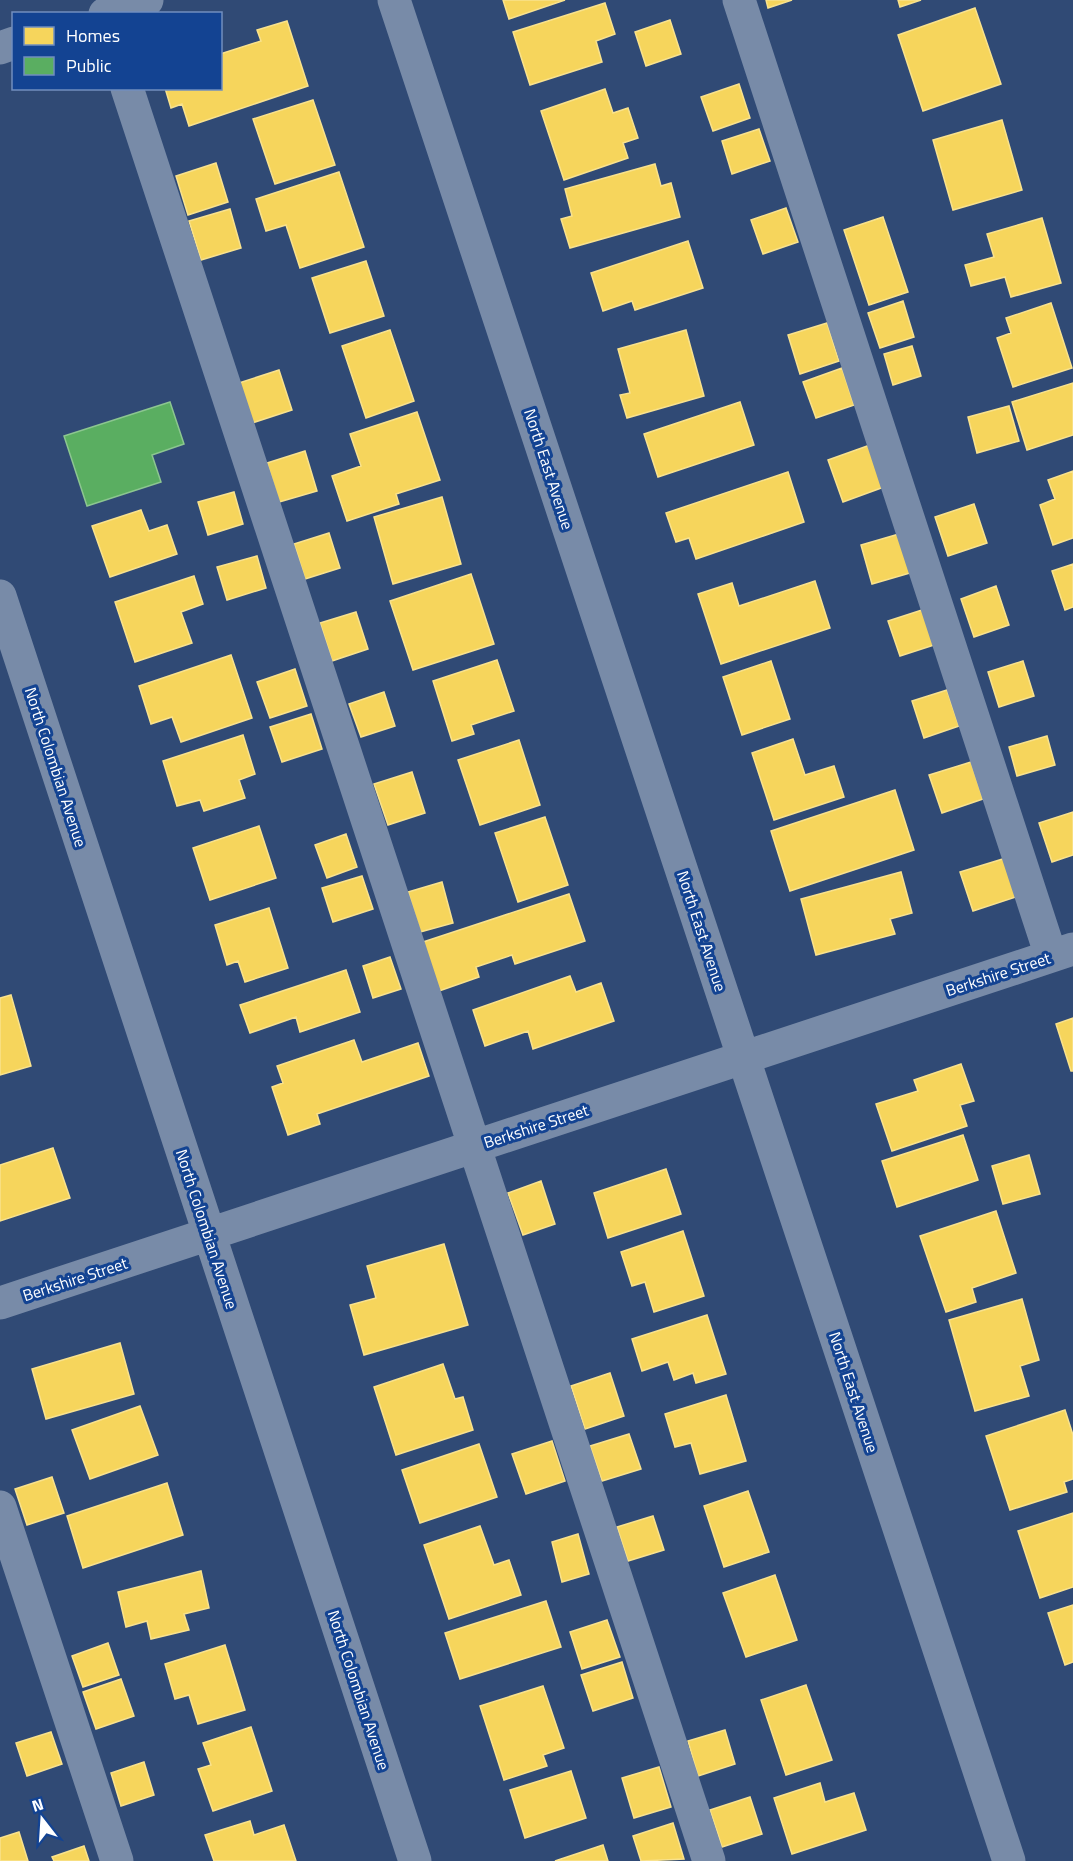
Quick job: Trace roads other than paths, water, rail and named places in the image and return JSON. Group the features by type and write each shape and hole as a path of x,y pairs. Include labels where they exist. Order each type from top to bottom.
{"street":[{"path":"110,12 147,0"},
{"name":"North East Avenue","path":"394,0 1009,1861"},
{"path":"739,0 1062,953"},
{"path":"128,90 710,1861"},
{"name":"North Colombian Avenue","path":"0,596 415,1861"},
{"name":"Berkshire Street","path":"0,1303 1062,953"},
{"path":"0,1507 117,1861"}]}
